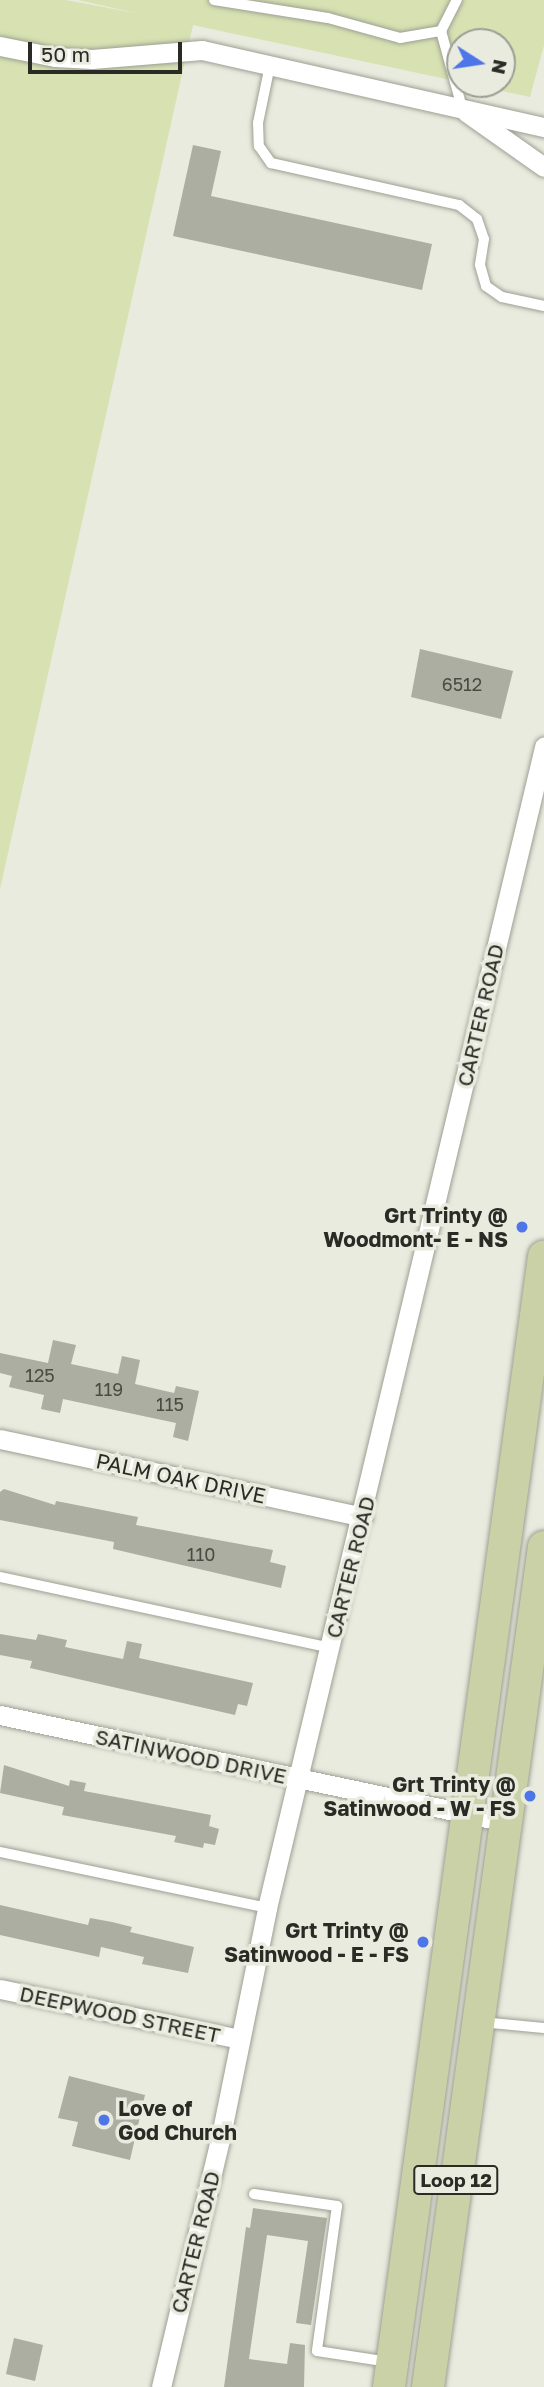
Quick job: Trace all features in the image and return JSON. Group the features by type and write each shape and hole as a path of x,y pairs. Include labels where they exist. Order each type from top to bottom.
{"main road":[{"name":"Loop 12","path":"391,2375 543,1273"},
{"name":"Loop 12","path":"428,2387 544,1547"}],"street":[{"path":"0,46 55,57 92,59 202,50 544,127"},
{"path":"463,109 544,167"},
{"name":"CARTER ROAD","path":"161,2387 297,1778 363,1517 544,747"},
{"name":"PALM OAK DRIVE","path":"0,1439 363,1517"},
{"name":"SATINWOOD DRIVE","path":"0,1715 506,1822"},
{"name":"DEEPWOOD STREET","path":"0,1989 240,2039"}],"lane":[{"path":"214,0 328,18 400,38 441,31"},
{"path":"457,0 441,31 463,109"},
{"path":"270,65 258,123 259,146 271,163 459,205 477,219 484,239 480,265 486,286 502,297 544,306"},
{"path":"0,1577 330,1647"},
{"path":"0,1852 267,1908"},
{"path":"477,2021 544,2028"},
{"path":"254,2194 337,2206 317,2351 391,2375"}],"green space":[{"path":"0,0 66,0 140,14 78,0 544,0 544,45 530,97 516,94 516,28 446,28 446,79 193,25 0,889"}],"building":[{"path":"193,145 221,151 211,196 432,244 422,290 173,236"},
{"path":"420,649 513,671 501,719 411,697"},
{"path":"53,1340 76,1345 71,1364 118,1374 122,1356 140,1360 135,1384 174,1393 176,1386 199,1391 188,1441 173,1437 176,1423 63,1399 60,1413 41,1409 44,1395 9,1387 12,1376 0,1373 0,1353 48,1363"},
{"path":"4,1489 55,1505 56,1501 138,1517 136,1525 273,1550 270,1562 286,1566 281,1588 113,1549 114,1542 0,1520 0,1492"},
{"path":"0,1634 36,1640 38,1634 67,1640 65,1647 123,1659 127,1641 142,1644 139,1658 253,1683 247,1706 238,1704 235,1715 30,1668 32,1661 0,1655"},
{"path":"4,1765 69,1786 70,1780 86,1783 84,1791 211,1815 209,1826 219,1829 215,1845 204,1843 203,1848 174,1842 176,1836 62,1815 64,1807 0,1793"},
{"path":"0,1905 88,1925 90,1918 112,1922 132,1927 130,1932 194,1947 188,1973 142,1964 144,1957 101,1947 99,1957 0,1935"},
{"name":"Love of God Church","path":"69,2076 145,2095 130,2160 72,2146 78,2122 58,2118"},
{"path":"253,2208 327,2218 311,2325 296,2323 308,2241 267,2235 249,2359 287,2364 290,2343 305,2345 304,2387 224,2387 246,2227 250,2228"},
{"path":"14,2338 43,2345 35,2381 6,2374"}],"place":[{"name":"Grt Trinty @ Woodmont- E - NS","path":"522,1227"},
{"name":"Grt Trinty @ Satinwood - W - FS","path":"530,1796"},
{"name":"Grt Trinty @ Satinwood - E - FS","path":"423,1942"},
{"name":"Love of God Church","path":"104,2120"}]}
